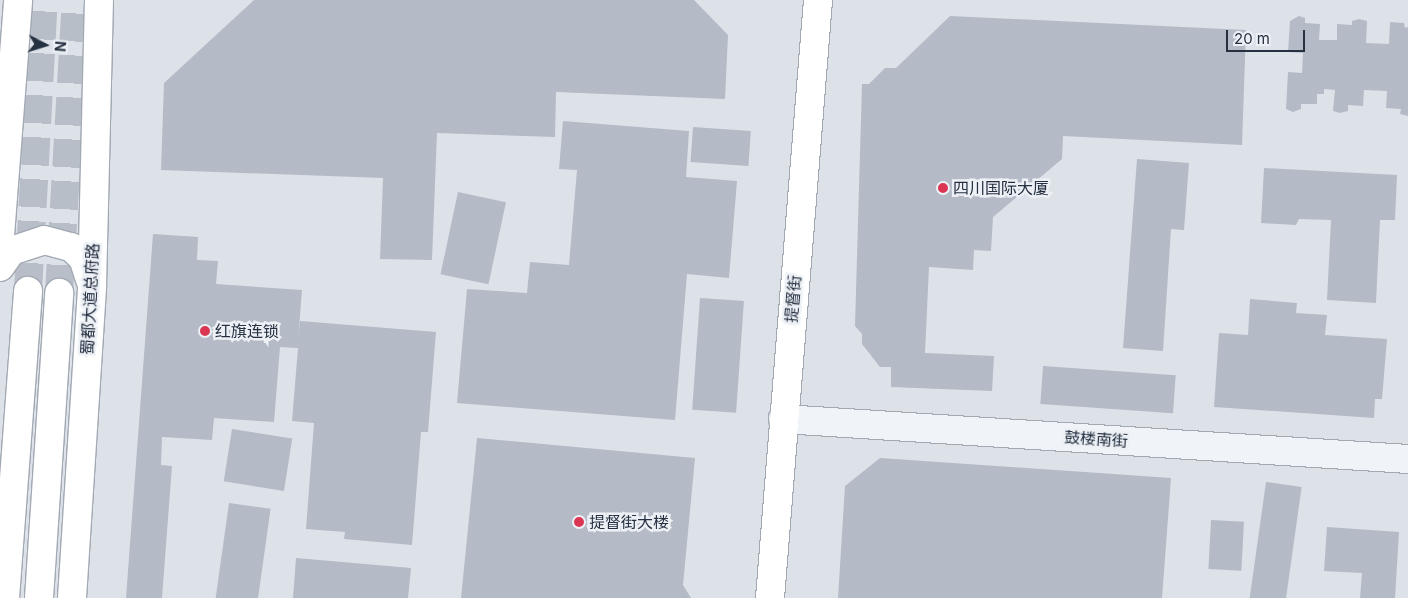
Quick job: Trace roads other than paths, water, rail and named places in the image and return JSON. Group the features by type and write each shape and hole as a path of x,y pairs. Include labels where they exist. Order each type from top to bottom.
{"main road":[{"path":"0,232 18,0"},
{"name":"蜀都大道总府路","path":"72,598 92,286 99,0"},
{"name":"提督街","path":"770,598 818,0"},
{"path":"0,267 11,251 44,240 71,247 83,258 92,286"},
{"path":"5,598 28,291"},
{"name":"蜀都大道总府路","path":"39,598 59,293"}],"street":[{"name":"鼓楼南街","path":"784,419 1408,459"}],"tunnel":[{"path":"28,291 44,0"},
{"path":"59,293 76,0"}],"place":[{"name":"四川国际大厦","path":"943,188"},
{"name":"红旗连锁","path":"205,331"},
{"name":"提督街大楼","path":"579,522"}]}
